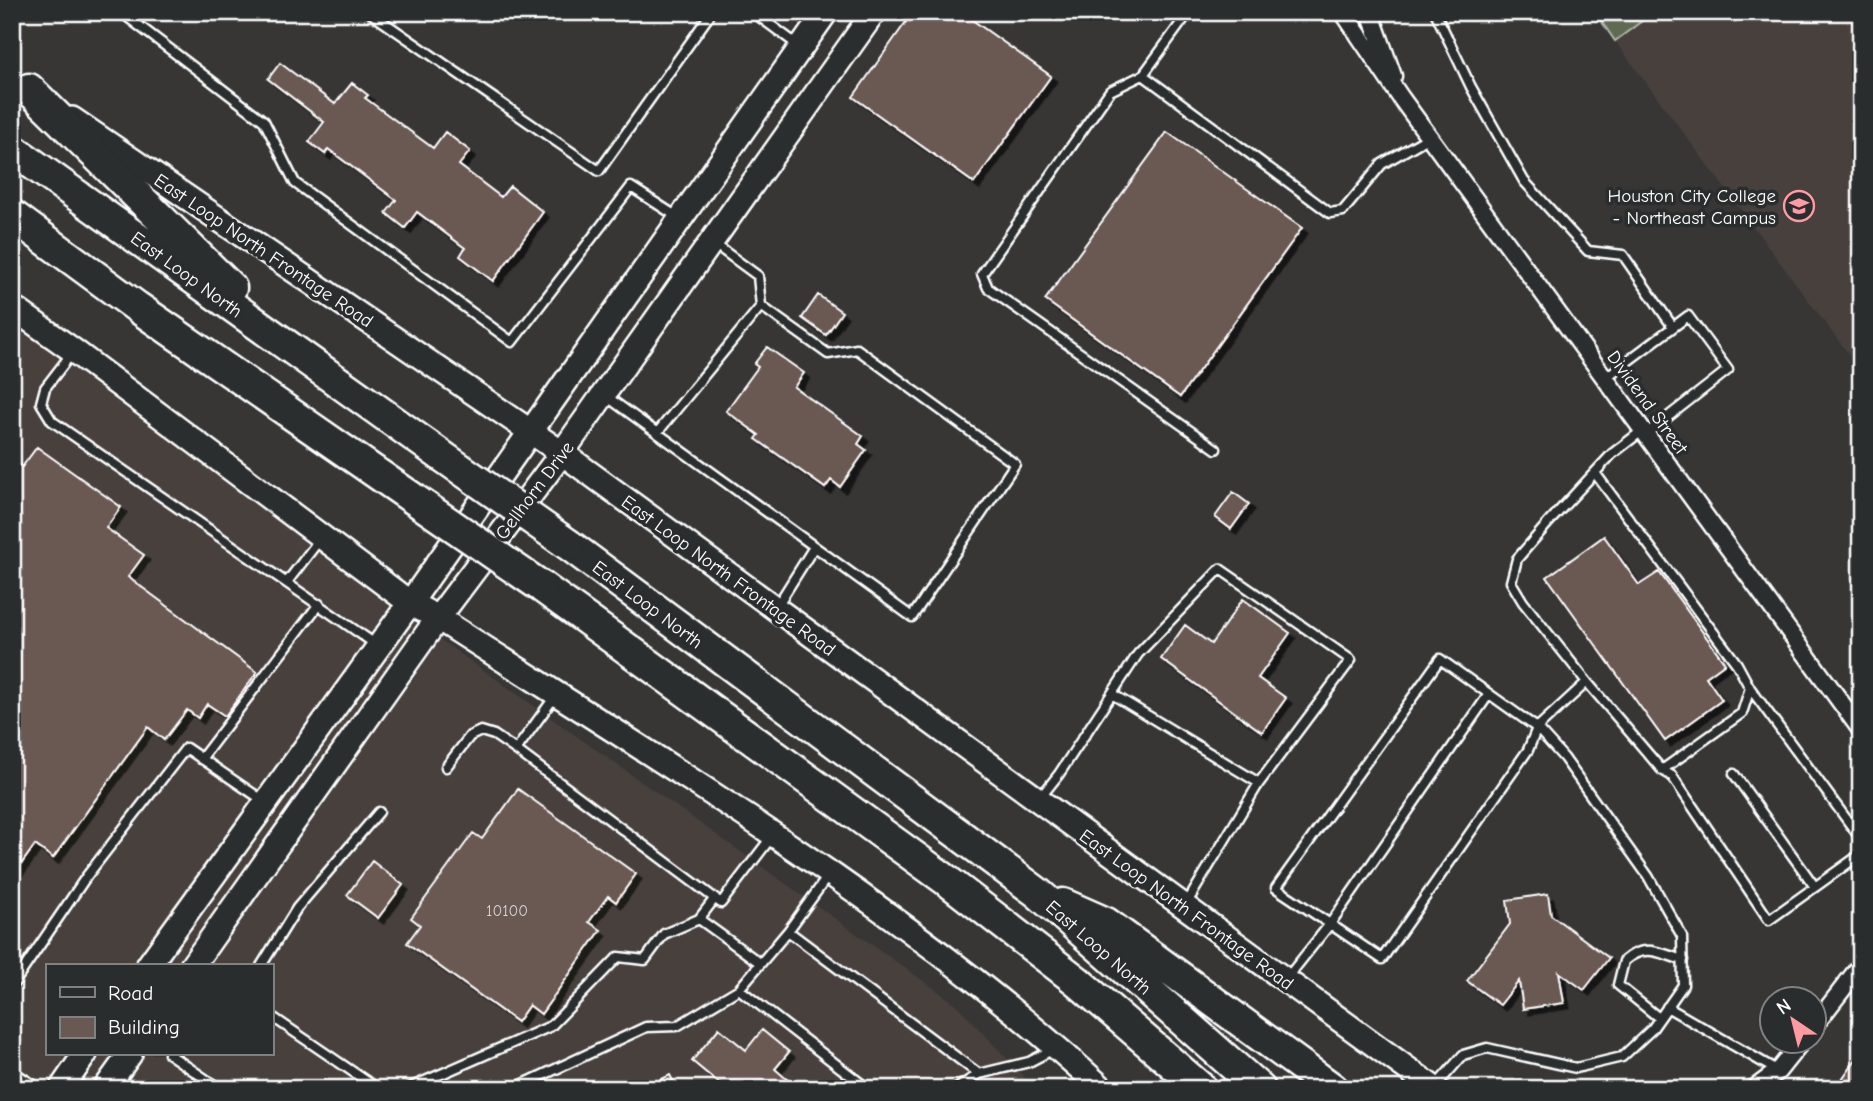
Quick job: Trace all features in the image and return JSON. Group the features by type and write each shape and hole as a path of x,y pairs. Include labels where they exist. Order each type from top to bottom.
{"highway":[{"path":"21,83 296,353"},
{"name":"East Loop North","path":"12,149 569,545 1038,893 1260,1089"},
{"name":"East Loop North","path":"12,215 137,307 542,587 949,881 1077,981 1202,1089"},
{"path":"12,242 137,307"},
{"path":"1038,893 1106,923 1333,1089"},
{"path":"1077,981 1173,1089"}],"main road":[{"name":"Gellhorn Drive","path":"149,964 410,603 826,12"},
{"name":"Gellhorn Drive","path":"193,964 438,618 562,453 874,12"},
{"path":"802,47 832,71"},
{"name":"East Loop North Frontage Road","path":"21,83 562,453 1434,1088"},
{"path":"680,219 711,242"},
{"path":"12,307 410,603 438,618 830,873 1019,1013 1104,1089"},
{"path":"266,803 295,821"},
{"path":"61,1089 84,1056"},
{"path":"106,1089 129,1056"}],"street":[{"name":"Dividend Street","path":"1343,12 1429,137 1861,730"},
{"name":"Dividend Street","path":"1370,12 1401,98"},
{"path":"1828,1008 1861,965"},
{"path":"1773,1089 1779,1071 1790,1056"},
{"path":"1754,1089 1779,1071"}],"lane":[{"path":"121,12 264,121 295,183 512,342 631,187 680,219"},
{"path":"369,12 599,170 709,16 704,12"},
{"path":"754,12 802,47"},
{"path":"1189,12 1143,75 1111,91 982,274 988,288 1216,449"},
{"path":"1435,12 1471,87 1524,181 1588,251 1623,255 1673,327"},
{"path":"1143,75 1330,213 1343,211 1382,164 1429,137"},
{"path":"657,433 761,306 758,276 711,242"},
{"path":"603,394 912,617 1015,464 857,349 828,354 761,306"},
{"path":"1605,378 1688,316 1728,370 1612,454 1517,559 1511,582 1522,602 1587,682 1662,770 1672,776 1769,920 1861,854"},
{"path":"74,351 45,388 41,403 52,421 378,646"},
{"path":"1595,473 1737,664 1751,688 1861,839"},
{"path":"287,582 322,537"},
{"path":"775,609 814,547"},
{"path":"1038,800 1059,774 1138,654 1220,569 1351,660 1259,783 1185,907"},
{"path":"201,759 319,604"},
{"path":"1434,1088 1463,1055 1487,1048 1576,1068 1622,1057 1651,1029 1683,985 1682,936 1648,876 1564,758 1537,728 1440,659 1276,888 1382,959 1528,750 1537,728 1587,682"},
{"path":"1662,770 1742,713 1751,688"},
{"path":"1112,694 1259,783"},
{"path":"1285,980 1330,924 1489,694"},
{"path":"516,750 556,695"},
{"path":"446,767 470,737 481,731 494,735 721,903 773,835"},
{"path":"12,986 86,877 186,748 266,803"},
{"path":"1734,774 1815,887"},
{"path":"262,964 297,908 379,812"},
{"path":"513,1089 646,1027 677,1026 739,989 788,931 830,873"},
{"path":"407,1089 551,1026 618,957 645,960 664,934 699,919 715,898"},
{"path":"699,919 760,964"},
{"path":"788,931 979,1074"},
{"path":"1659,1018 1618,985 1624,961 1640,950 1682,960"},
{"path":"739,989 868,1089"},
{"path":"1667,1007 1779,1071"},
{"path":"273,1017 378,1089"},
{"path":"956,1089 979,1074 1029,1062 1058,1047"},
{"path":"172,1056 220,1089"},
{"path":"12,1071 40,1089"}],"shaded area":[{"name":"Houston City College - Northeast Campus","path":"1654,12 1861,12 1861,371 1615,41"},
{"path":"12,322 360,583 956,1004 1035,1089 12,1089"}],"green space":[{"path":"1595,12 1654,12 1615,41"}],"building":[{"path":"913,12 961,12 1051,76 974,183 853,97"},
{"path":"280,63 335,104 352,83 368,95 365,98 433,148 445,132 470,151 459,165 501,197 510,186 543,212 493,281 460,256 465,248 417,212 405,228 386,213 396,200 328,149 325,154 309,142 324,122 268,79"},
{"path":"1167,132 1302,228 1180,397 1045,300"},
{"path":"818,295 842,312 826,335 802,318"},
{"path":"767,347 804,373 794,387 863,436 858,444 866,450 840,487 831,480 825,488 756,439 759,435 726,411 758,367 754,364"},
{"path":"37,447 121,507 106,528 144,555 128,577 257,672 225,716 207,704 198,718 187,710 164,740 148,727 53,858 35,845 12,877 12,460 22,467"},
{"path":"1233,492 1249,504 1231,529 1215,517"},
{"path":"1604,536 1639,585 1659,572 1725,663 1706,677 1722,700 1665,741 1547,577"},
{"path":"1243,599 1290,633 1258,678 1286,698 1262,732 1161,659 1185,625 1211,644"},
{"path":"518,789 636,874 616,902 608,896 589,922 601,930 541,1014 529,1005 517,1022 407,943 420,925 411,918 473,833 482,839"},
{"path":"372,861 403,885 378,918 347,895"},
{"path":"1548,894 1551,915 1609,958 1584,990 1559,972 1564,1003 1523,1009 1519,981 1500,1005 1467,981 1510,924 1507,900"},
{"path":"719,1028 746,1050 762,1030 789,1052 775,1069 798,1089 726,1089 692,1061"},
{"path":"1861,1052 1861,1089 1835,1089"},
{"path":"670,1075 676,1087 679,1085 681,1089 641,1089"}],"place":[{"name":"Houston City College - Northeast Campus","path":"1799,206"}]}
